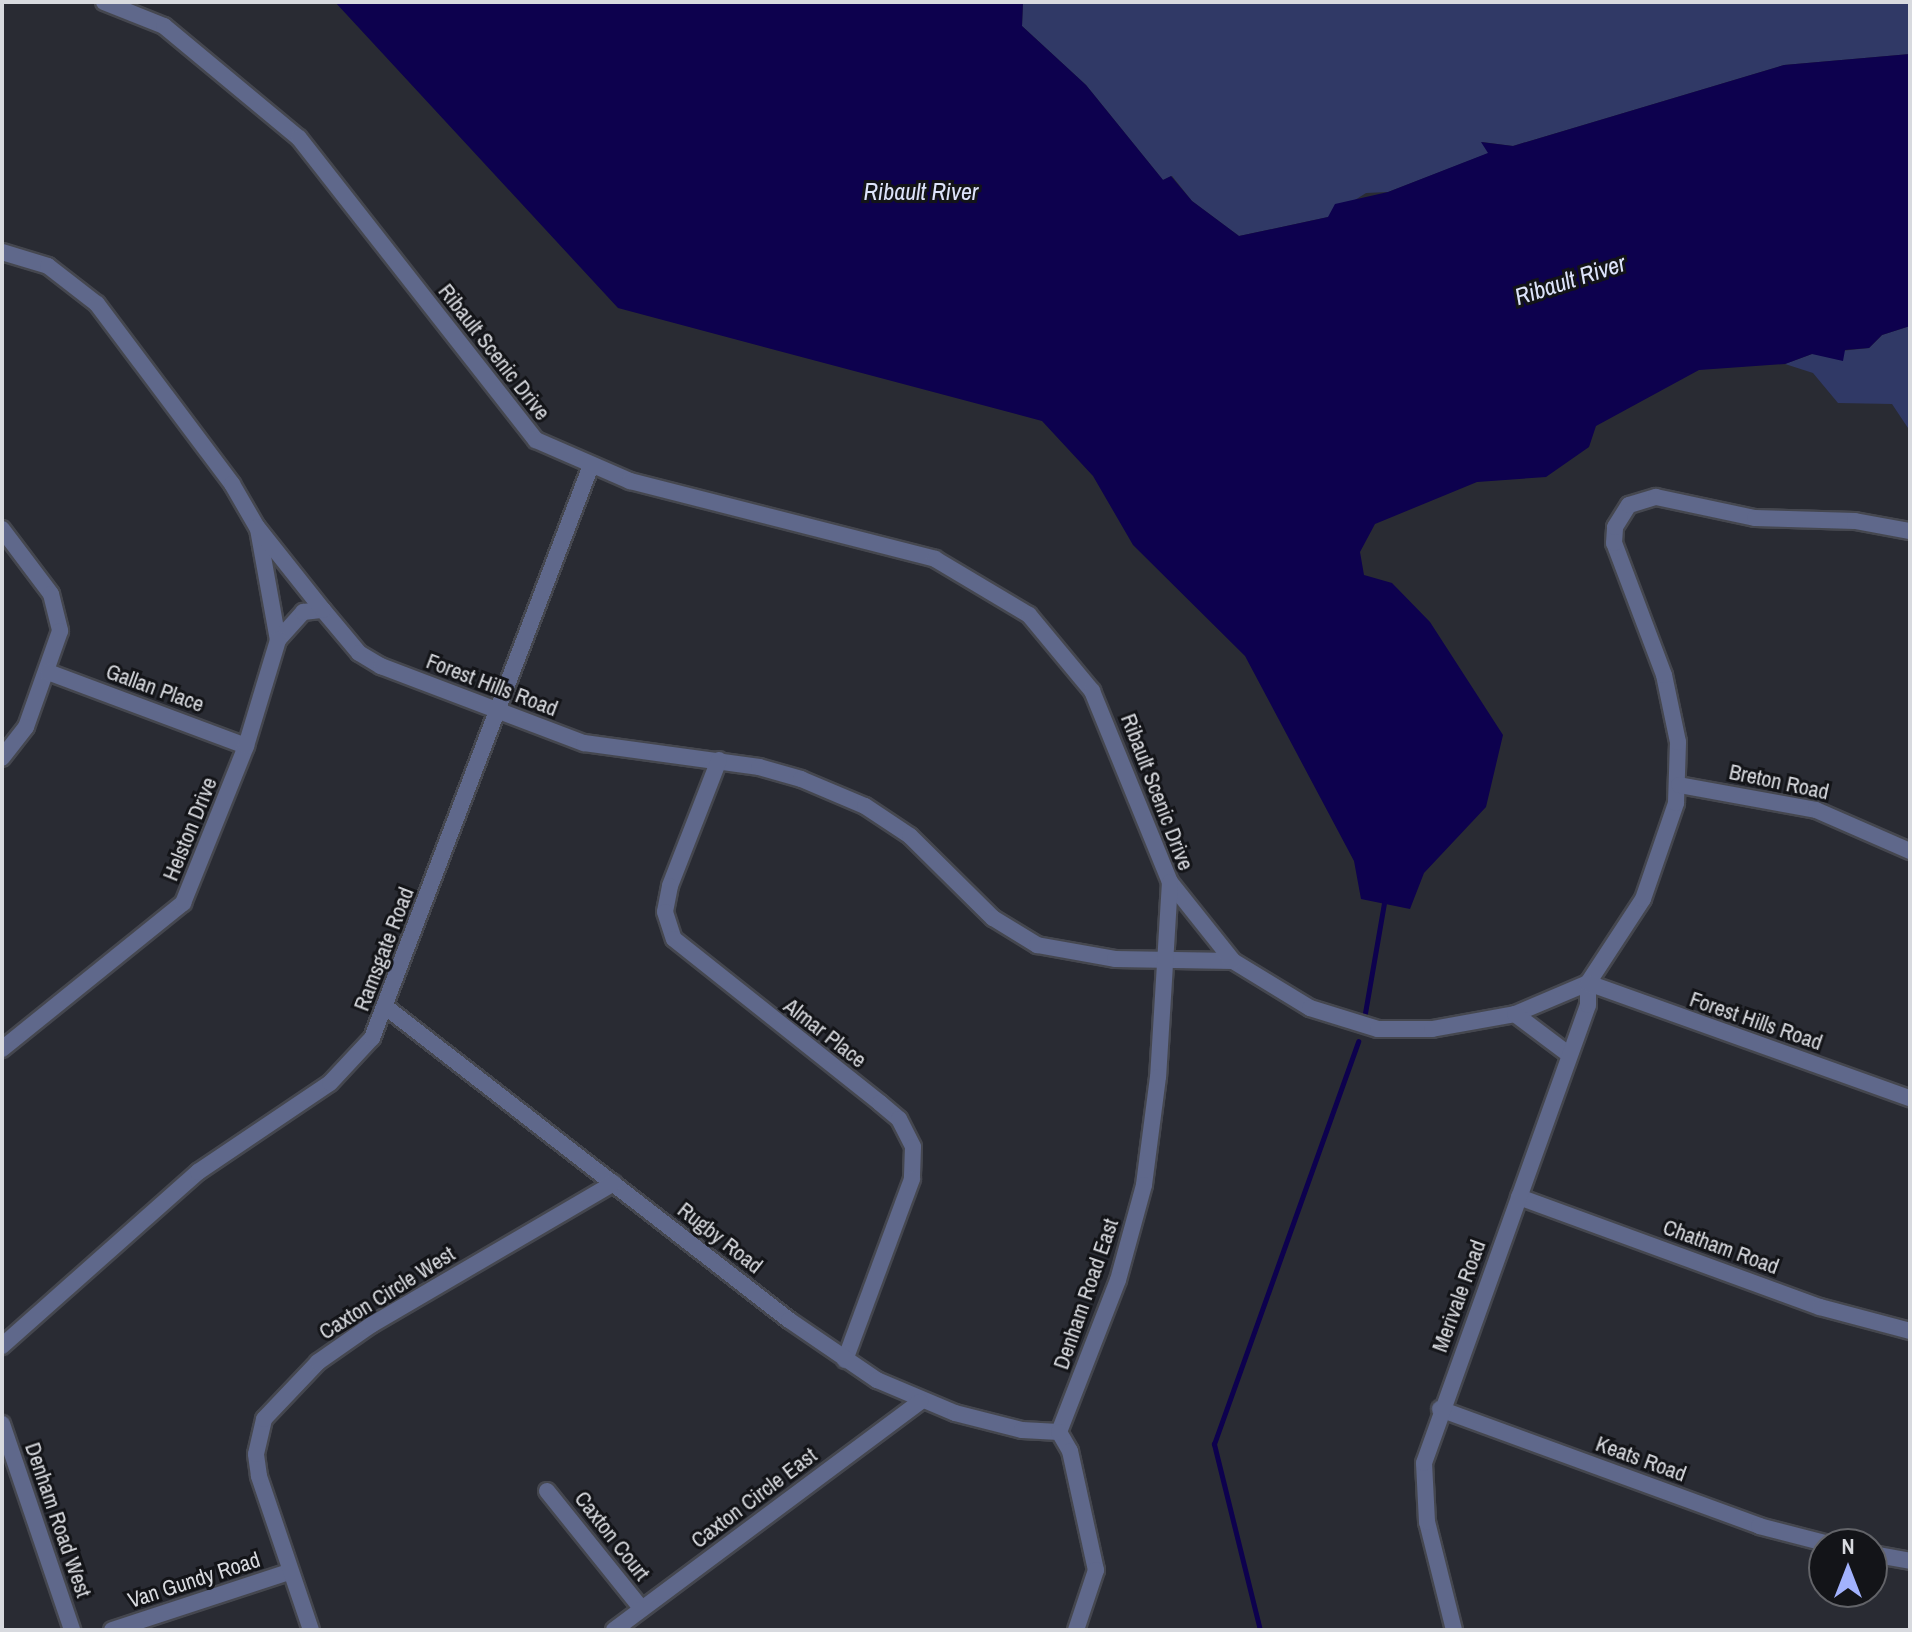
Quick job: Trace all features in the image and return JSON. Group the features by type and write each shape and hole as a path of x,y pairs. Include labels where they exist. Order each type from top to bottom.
{"street":[{"name":"Ribault Scenic Drive","path":"104,2 164,26 289,128 340,185 516,421 559,455 590,468 898,547 998,592 1055,639 1092,691 1170,882 1167,962"},
{"path":"2,252 57,270 97,304 232,484 256,527 278,640"},
{"name":"Ramsgate Road","path":"2,1346 198,1172 330,1083 363,1049 387,1008 496,711 590,468"},
{"path":"1170,882 1233,961 1310,1008 1378,1029 1432,1029 1515,1014 1588,983 1643,899 1664,849 1679,785 1664,675 1614,543 1620,514 1656,497 1755,518 1855,521 1910,531"},
{"name":"Forest Hills Road","path":"256,527 359,653 381,666 597,746 719,760 801,779 865,806 910,836 993,918 1037,945 1167,962"},
{"path":"2,529 56,604 60,631 26,727 2,758"},
{"path":"278,640 303,612 323,610"},
{"name":"Helston Drive","path":"2,1049 183,903 246,746 278,640"},
{"name":"Gallan Place","path":"48,672 246,746"},
{"name":"Almar Place","path":"719,760 670,886 665,912 674,939 899,1119 913,1147 912,1179 845,1360"},
{"name":"Breton Road","path":"1679,785 1816,810 1910,851"},
{"path":"1167,962 1233,961"},
{"name":"Denham Road East","path":"1059,1432 1118,1280 1144,1185 1167,962"},
{"name":"Forest Hills Road","path":"1588,983 1910,1098"},
{"name":"Merivale Road","path":"1454,1630 1423,1492 1424,1463 1440,1409 1588,1005 1588,983"},
{"name":"Rugby Road","path":"387,1008 845,1360 920,1402 1022,1430 1059,1432"},
{"path":"1515,1014 1568,1054"},
{"name":"Caxton Circle West","path":"311,1630 256,1454 273,1406 318,1362 371,1325 614,1183"},
{"name":"Chatham Road","path":"1519,1197 1820,1307 1910,1331"},
{"name":"Caxton Circle East","path":"614,1630 920,1402"},
{"name":"Keats Road","path":"1440,1409 1759,1526 1808,1539"},
{"name":"Denham Road West","path":"2,1424 72,1630"},
{"path":"1059,1432 1070,1451 1096,1570 1076,1630"},
{"name":"Caxton Court","path":"547,1491 642,1609"},
{"path":"1888,1557 1910,1561"},
{"name":"Van Gundy Road","path":"112,1630 291,1571"}],"shaded area":[{"path":"1023,2 1910,2 1910,54 1784,65 1513,146 1482,142 1489,153 1388,192 1366,193 1328,217 1239,236 1192,201 1172,176 1163,180 1086,85 1022,26"},
{"path":"1910,326 1910,431 1892,404 1838,403 1813,373 1785,364 1812,354 1869,348 1882,335"}],"water":[{"name":"Ribault River","path":"335,2 1023,2 1022,26 1086,85 1163,180 1171,176 1192,201 1239,236 1328,217 1335,204 1388,192 1488,153 1481,142 1513,146 1784,65 1910,54 1910,326 1882,335 1869,348 1845,350 1843,361 1812,354 1785,364 1699,370 1596,426 1589,447 1546,477 1477,482 1375,524 1360,552 1364,575 1392,583 1430,622 1503,735 1486,807 1424,873 1410,909 1361,899 1354,861 1245,656 1133,545 1093,476 1042,421 618,308"}],"waterway":[{"path":"1365,1013 1384,903"},
{"path":"1260,1630 1214,1444 1358,1041"}]}
